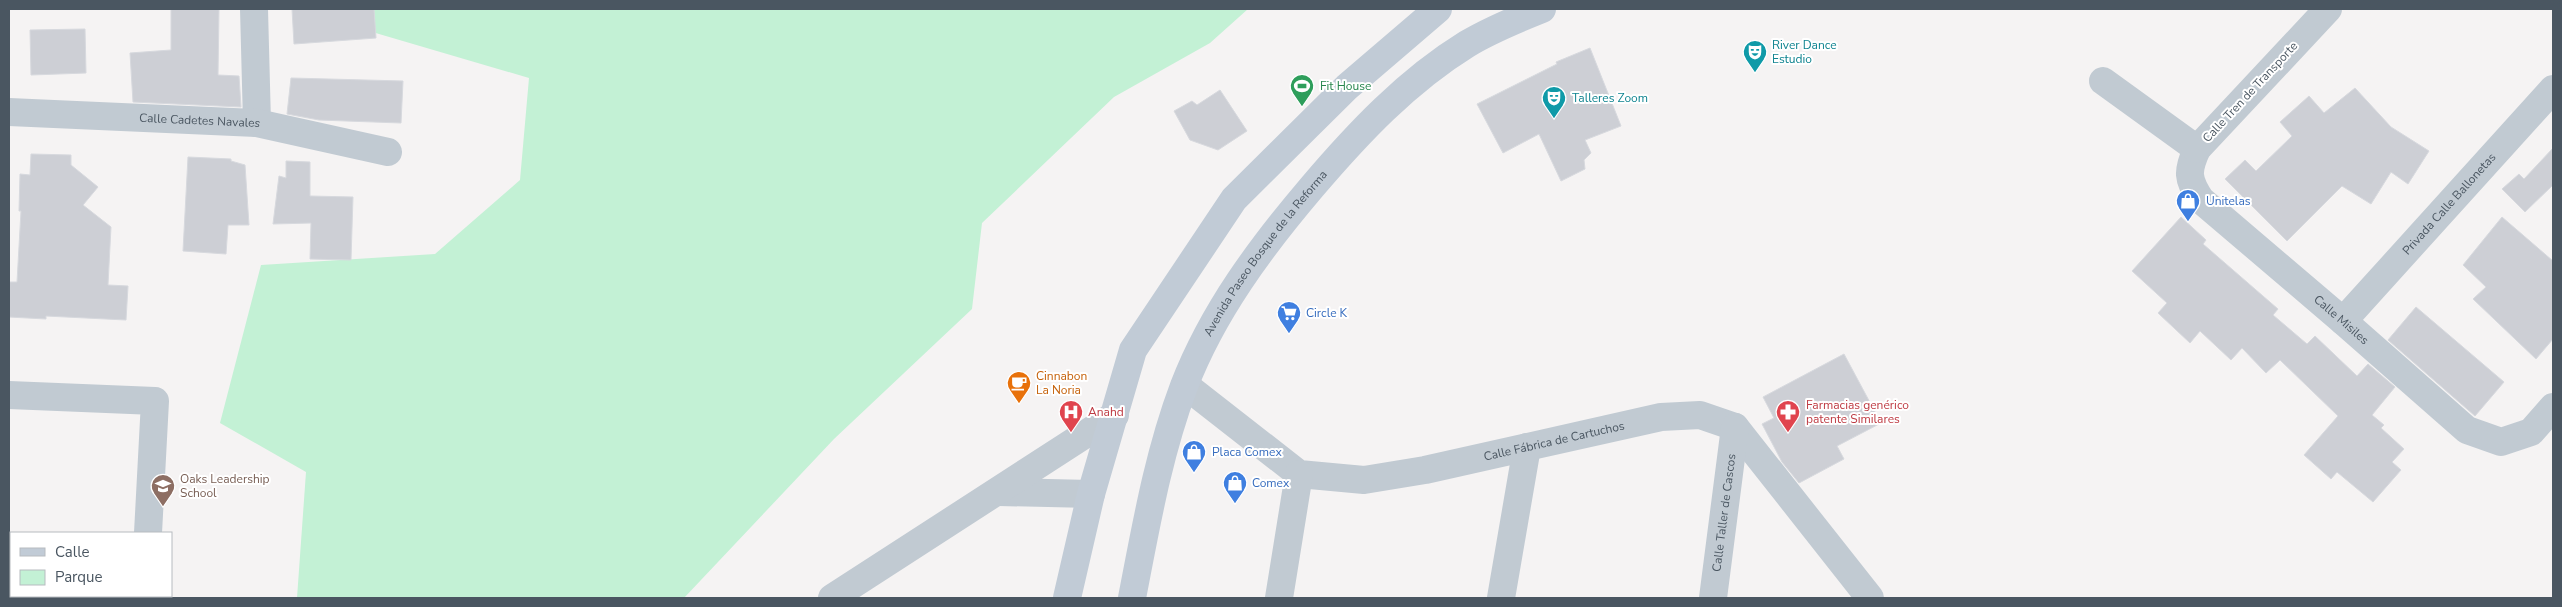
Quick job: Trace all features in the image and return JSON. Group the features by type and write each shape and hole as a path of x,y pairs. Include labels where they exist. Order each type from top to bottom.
{"main road":[{"path":"1067,598 1091,494 1133,350 1234,199 1347,87 1438,9"},
{"name":"Avenida Paseo Bosque de la Reforma","path":"1132,598 1157,472 1185,385 1223,305 1262,248 1342,151 1422,75 1468,44 1542,9"}],"street":[{"path":"254,9 257,123"},
{"name":"Calle Tren de Transporte","path":"2191,184 2189,166 2198,149 2328,9"},
{"path":"2103,81 2198,149"},
{"name":"Privada Calle Ballonetas","path":"2343,321 2553,89"},
{"name":"Calle Cadetes Navales","path":"9,112 257,123 388,152"},
{"name":"Calle Misiles","path":"2191,184 2201,200 2467,430 2501,442 2531,432 2553,407"},
{"path":"1185,385 1299,474 1279,598"},
{"path":"9,395 155,401 148,532"},
{"path":"832,598 1115,415"},
{"name":"Calle Fábrica de Cartuchos","path":"1299,474 1364,480 1527,447 1661,417 1700,415 1735,427"},
{"path":"1735,427 1870,598"},
{"name":"Calle Taller de Cascos","path":"1713,598 1735,427"},
{"path":"1501,598 1527,447"},
{"path":"998,492 1091,494"}],"green space":[{"path":"342,9 1248,9 1210,43 1114,97 982,223 972,309 834,439 684,598 297,598 306,472 220,423 261,265 435,254 520,180 529,78 345,24"}],"building":[{"path":"171,9 219,9 218,75 239,76 241,107 133,102 130,53 171,50"},
{"path":"292,9 374,9 376,38 294,44"},
{"path":"85,29 86,73 31,75 30,30"},
{"path":"1590,48 1621,126 1585,140 1591,153 1584,160 1585,169 1561,181 1539,134 1503,153 1477,104 1557,64 1556,62"},
{"path":"291,78 403,81 401,123 319,120 287,114"},
{"path":"2355,88 2391,127 2429,151 2408,184 2391,172 2371,204 2342,186 2287,241 2225,179 2245,160 2256,171 2292,136 2280,122 2309,96 2324,113"},
{"path":"1220,90 1247,131 1218,150 1190,140 1174,111 1192,101 1197,105"},
{"path":"2553,148 2553,185 2525,212 2502,189 2519,174 2524,179"},
{"path":"31,154 71,155 71,165 98,187 83,205 111,227 108,285 128,286 126,320 46,316 46,319 9,317 9,282 17,282 21,211 19,211 20,174 30,175"},
{"path":"188,157 231,159 231,161 245,165 249,225 228,225 226,254 183,251"},
{"path":"286,161 310,162 310,196 353,197 351,260 310,259 311,223 273,224 279,176 286,178"},
{"path":"2181,217 2206,240 2203,244 2278,309 2273,315 2307,344 2315,336 2357,376 2368,364 2395,387 2372,415 2384,425 2381,428 2404,449 2392,462 2401,470 2373,502 2337,472 2331,479 2304,455 2338,416 2280,360 2266,373 2242,348 2231,360 2200,331 2190,343 2158,313 2167,303 2132,271"},
{"path":"2502,217 2553,261 2553,339 2536,359 2473,299 2486,287 2463,265"},
{"path":"2416,307 2504,382 2475,416 2388,340"},
{"path":"1844,354 1881,423 1837,446 1844,459 1799,483 1782,462 1762,424 1774,418 1763,397"}],"place":[{"name":"River Dance Estudio","path":"1755,73"},
{"name":"Fit House","path":"1302,107"},
{"name":"Talleres Zoom","path":"1554,119"},
{"name":"Unitelas","path":"2188,222"},
{"name":"Circle K","path":"1289,334"},
{"name":"Cinnabon La Noria","path":"1019,404"},
{"name":"Anahd","path":"1071,433"},
{"name":"Farmacias genérico patente Similares","path":"1788,433"},
{"name":"Placa Comex","path":"1194,473"},
{"name":"Comex","path":"1235,504"},
{"name":"Oaks Leadership School","path":"163,507"}]}
